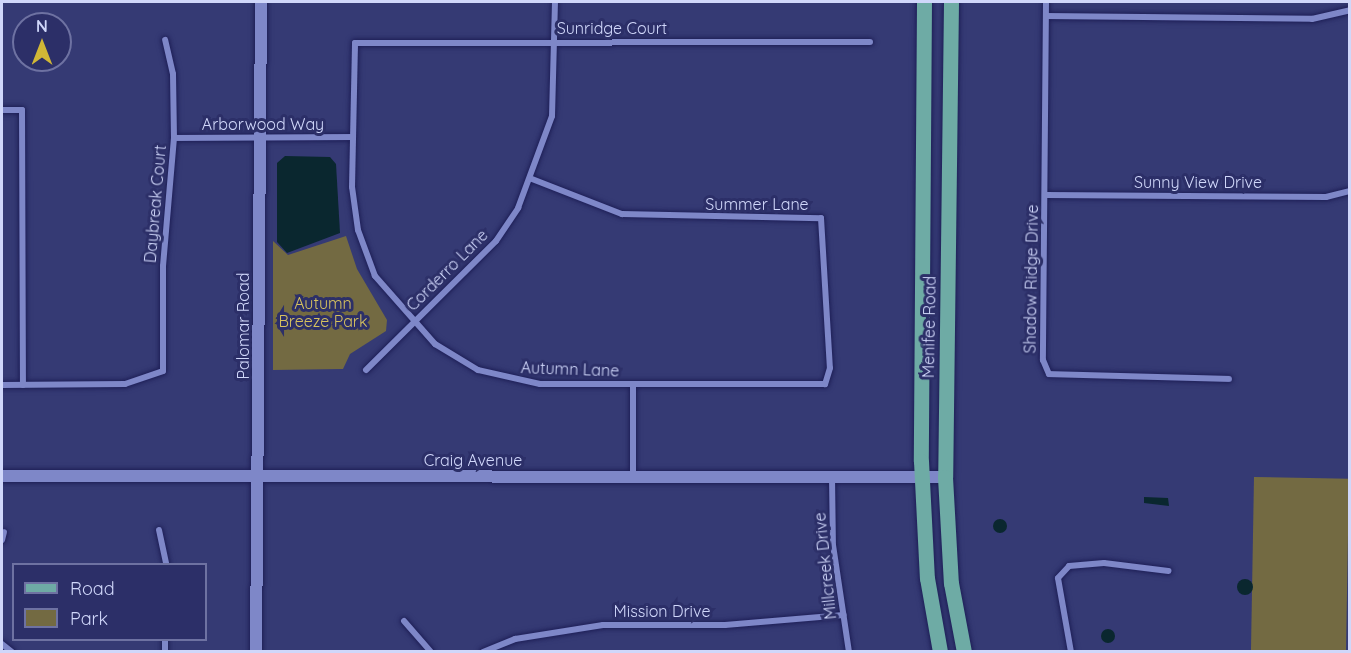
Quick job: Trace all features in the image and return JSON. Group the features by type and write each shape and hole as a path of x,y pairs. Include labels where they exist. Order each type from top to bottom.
{"main road":[{"name":"Menifee Road","path":"924,2 921,477 927,578 940,651"},
{"name":"Menifee Road","path":"951,2 945,477 951,583 964,651"}],"street":[{"name":"Palomar Road","path":"256,651 261,2"},
{"name":"Corderro Lane","path":"366,370 496,241 532,179 552,116 555,2"},
{"name":"Shadow Ridge Drive","path":"1046,2 1043,360 1049,374 1229,379"},
{"path":"1046,16 1312,19 1350,10"},
{"name":"Daybreak Court","path":"23,385 125,384 163,371 163,266 174,138 173,74 165,40"},
{"name":"Sunridge Court","path":"355,43 870,42"},
{"name":"Autumn Lane","path":"355,43 351,137 354,208 366,255 412,324 457,360 509,380 633,385 825,384"},
{"path":"2,110 22,110 23,385 2,385"},
{"name":"Arborwood Way","path":"174,138 351,137"},
{"name":"Summer Lane","path":"532,179 622,213 821,218 830,368 825,384"},
{"name":"Sunny View Drive","path":"1046,195 1326,197 1350,191"},
{"path":"633,385 633,477"},
{"name":"Craig Avenue","path":"2,476 945,477"},
{"name":"Millcreek Drive","path":"832,477 833,545 849,651"},
{"path":"159,530 165,563"},
{"path":"2,540 4,532"},
{"path":"1071,651 1058,578 1069,566 1104,563 1169,571"},
{"name":"Mission Drive","path":"483,651 515,639 603,625 725,625 844,615"},
{"path":"404,621 431,651"},
{"path":"2,644 12,651"}],"green space":[{"name":"Autumn Breeze Park","path":"346,236 357,269 387,320 386,331 350,354 343,369 273,370 273,241 288,255"},
{"path":"1254,477 1349,479 1346,652 1251,651"}],"water":[{"path":"285,156 330,157 336,164 340,233 287,253 277,242 277,163"},
{"path":"1144,497 1168,498 1169,506 1144,503"},
{"path":"997,519 1003,519 1007,526 1003,533 997,533 993,529 993,523"},
{"path":"1245,579 1253,587 1245,595 1237,587"},
{"path":"1108,629 1113,631 1115,636 1113,641 1108,643 1103,641 1101,636 1103,631"}]}
